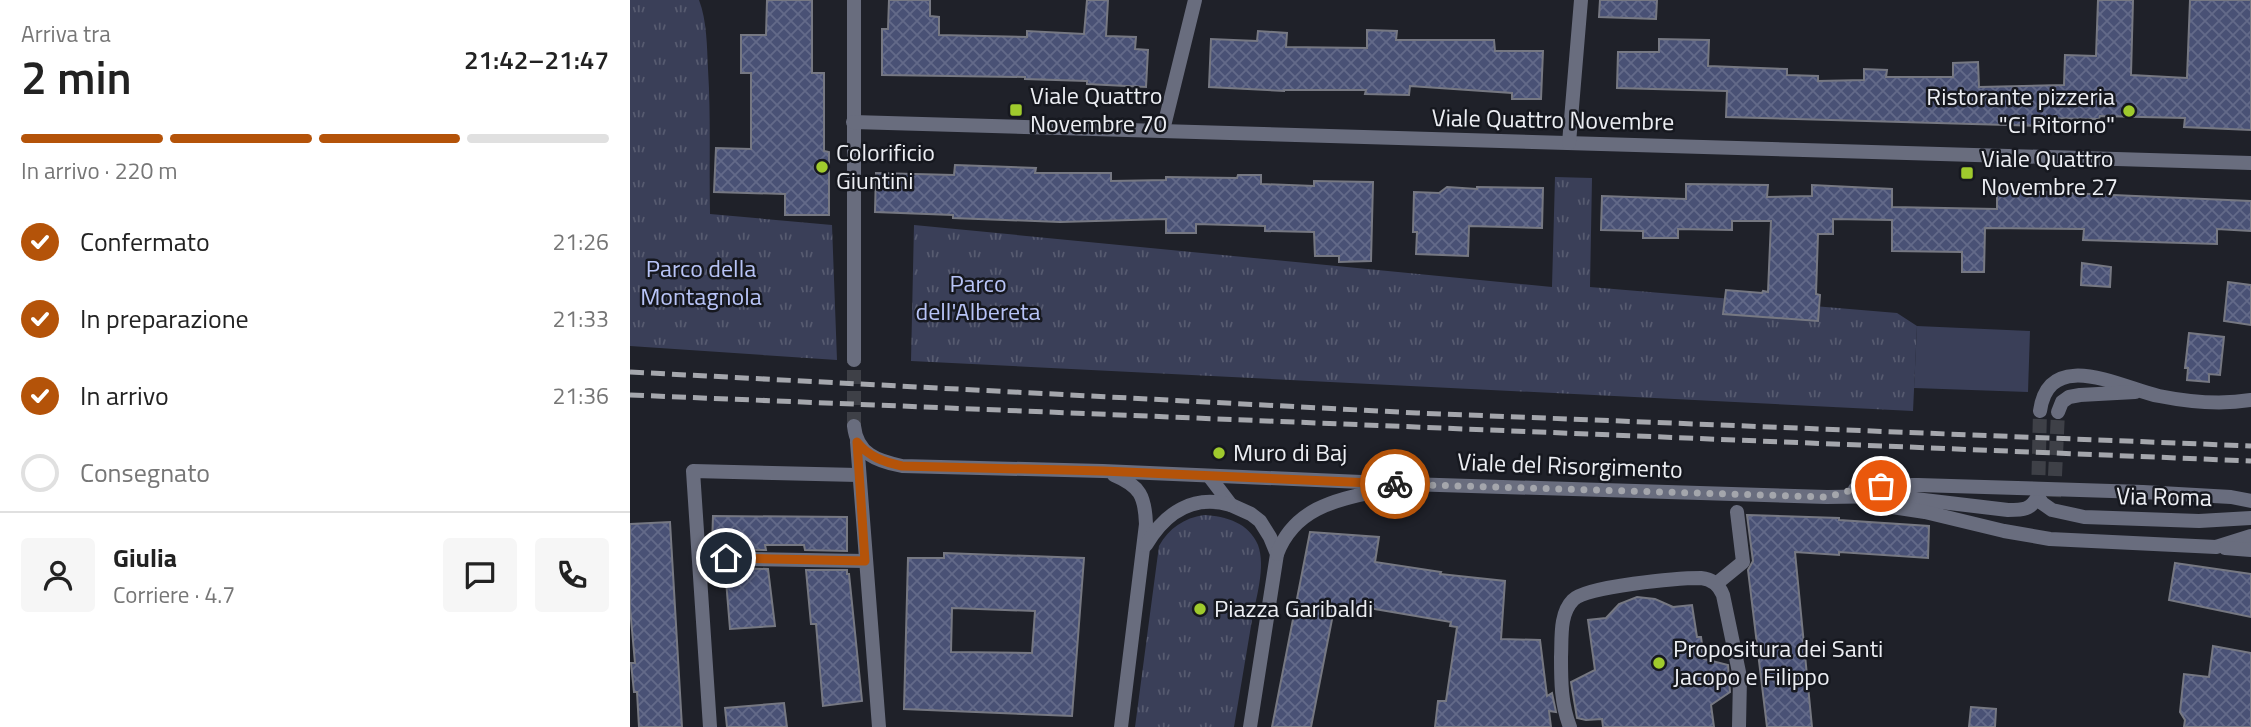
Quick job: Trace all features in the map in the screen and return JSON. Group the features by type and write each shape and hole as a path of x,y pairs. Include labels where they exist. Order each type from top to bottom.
{"street":[{"path":"854,0 854,360"},
{"path":"1163,130 1195,0"},
{"path":"1569,143 1581,0"},
{"name":"Viale Quattro Novembre","path":"853,122 2251,163"},
{"path":"2040,411 2052,386 2073,376 2093,376 2139,392 2193,401 2230,403 2251,400"},
{"path":"2058,412 2062,402 2074,396 2139,392"},
{"path":"854,426 879,727"},
{"name":"Viale del Risorgimento","path":"857,442 874,457 902,466 1827,497 1890,496 2016,510 2032,506 2038,496"},
{"path":"710,727 693,471 859,475"},
{"name":"Viale del Risorgimento","path":"1103,471 1128,482 1138,490 1145,507 1146,524 1121,727"},
{"path":"1143,550 1163,521 1198,492 1209,476 1231,505"},
{"path":"1250,727 1277,554 1283,541 1294,525 1317,509 1408,484"},
{"name":"Viale del Risorgimento","path":"1827,497 1867,487 1900,485 2143,492 2231,497 2251,501"},
{"name":"Via Roma","path":"2038,496 2040,501 2052,510 2077,517 2199,521 2251,518"},
{"name":"Viale del Risorgimento","path":"1827,497 1925,512 2037,537 2216,547 2251,537"},
{"path":"2054,497 2058,505 2077,517"},
{"path":"1180,508 1206,501 1231,505 1251,514 1270,537 1277,554"},
{"path":"1716,584 1743,562 1737,512"},
{"path":"2216,547 2251,550"},
{"path":"699,558 865,561"},
{"path":"1570,727 1561,687 1561,659 1564,618 1573,599 1582,593 1599,589 1691,578 1705,578 1716,584 1723,595 1740,677 1739,727"}],"green space":[{"name":"Parco della Montagnola","path":"630,0 699,0 702,8 707,52 710,214 832,225 837,360 630,346"},
{"name":"Parco dell'Albereta","path":"1555,177 1592,178 1590,287 1897,313 1917,326 1913,411 911,361 914,225 1552,287"},
{"path":"1917,326 2030,331 2028,392 1914,388"},
{"path":"1204,515 1228,519 1243,526 1254,537 1260,554 1260,582 1234,727 1135,727 1159,546 1167,534 1178,525"}],"building":[{"path":"767,0 812,0 812,73 824,73 824,151 829,152 829,215 785,215 785,194 714,192 716,148 751,149 751,73 741,73 741,35 766,35"},
{"path":"889,0 930,0 930,16 939,17 939,35 1027,37 1027,31 1084,34 1087,0 1108,0 1106,36 1136,37 1135,49 1148,50 1146,87 1025,77 882,75 882,29 888,29"},
{"path":"1600,0 1657,0 1656,19 1599,17"},
{"path":"2098,0 2133,0 2131,75 2187,78 2190,0 2251,0 2251,130 2184,127 2185,118 2039,118 2039,126 1726,117 1727,91 1617,88 1618,52 1659,52 1659,39 1709,40 1708,66 1787,69 1787,75 1818,76 1818,81 1864,80 1864,69 1887,70 1886,77 1953,77 1953,63 1978,62 1979,87 2064,85 2065,55 2096,56"},
{"path":"1367,30 1397,31 1396,40 1494,40 1495,51 1543,51 1541,99 1512,99 1512,93 1410,86 1409,95 1365,94 1366,90 1284,91 1209,87 1211,39 1257,41 1258,31 1287,33 1286,47 1367,48"},
{"path":"955,165 1036,168 1035,173 1111,173 1111,181 1261,175 1261,184 1314,186 1314,181 1373,182 1371,261 1339,262 1339,256 1315,256 1314,232 1265,231 1265,226 1196,224 1196,233 1166,233 1166,219 1060,222 875,212 876,173 954,175"},
{"path":"1686,184 1768,185 1767,197 1812,196 1812,185 1892,189 1892,207 1997,209 1997,190 2251,201 2251,231 2217,229 2217,244 2083,240 2084,229 1985,228 1984,272 1962,272 1962,252 1892,251 1892,220 1833,219 1833,234 1818,234 1818,321 1723,314 1726,290 1768,292 1771,221 1732,221 1732,230 1678,229 1678,238 1643,238 1643,231 1601,230 1602,196 1686,199"},
{"path":"1447,187 1543,188 1542,228 1469,226 1468,256 1416,254 1417,232 1413,232 1414,192 1439,193"},
{"path":"2082,263 2111,267 2110,287 2081,285"},
{"path":"2228,282 2251,285 2251,325 2224,321"},
{"path":"2189,333 2224,337 2220,375 2209,374 2209,382 2187,380 2188,368 2185,368"},
{"path":"1747,515 1839,518 1929,526 1928,558 1795,552 1812,727 1767,727 1748,570 1753,561"},
{"path":"713,516 847,517 847,551 805,550 804,545 765,545 766,550 723,549 723,545 712,545"},
{"path":"670,522 682,727 639,727 637,692 634,692 631,663 635,663 630,608 630,524"},
{"path":"1310,532 1379,537 1375,562 1441,572 1440,574 1505,581 1501,639 1540,640 1547,696 1552,693 1556,712 1549,711 1551,727 1435,727 1438,701 1446,701 1457,627 1450,626 1451,622 1351,605 1350,611 1334,609 1311,727 1272,727"},
{"path":"944,553 1084,558 1072,716 904,709 908,558 944,558","holes":["952,608 1035,611 1032,653 951,652"]},
{"path":"2175,563 2251,574 2251,617 2169,600"},
{"path":"725,568 768,569 775,626 730,629"},
{"path":"806,570 847,570 849,574 862,701 823,706 816,624 811,624"},
{"name":"Propositura dei Santi Jacopo e Filippo","path":"1637,597 1655,599 1673,607 1692,605 1704,659 1728,665 1730,692 1711,705 1714,727 1603,727 1602,719 1577,718 1571,682 1595,670 1588,620 1606,618 1619,604"},
{"path":"2213,646 2251,653 2251,727 2184,727 2185,720 2180,712 2184,674 2209,677"},
{"path":"784,703 787,727 727,727 725,708"},
{"path":"1971,707 1996,709 1995,727 1969,727"}],"tunnel":[{"path":"854,360 854,426"},
{"path":"2038,496 2040,411"},
{"path":"2054,497 2058,412"}],"railway":[{"path":"630,372 1417,413 2251,446"},
{"path":"630,395 2251,461"}],"way so far":[{"path":"1395,484 1827,497 1840,492 1881,486"}],"place":[{"name":"Viale Quattro Novembre 70","path":"1016,110"},
{"name":"Ristorante pizzeria \"Ci Ritorno\"","path":"2129,111"},
{"name":"Colorificio Giuntini","path":"822,167"},
{"name":"Viale Quattro Novembre 27","path":"1967,173"},
{"name":"Muro di Baj","path":"1219,453"},
{"name":"Piazza Garibaldi","path":"1200,609"},
{"name":"Propositura dei Santi Jacopo e Filippo","path":"1659,663"}],"route":[{"path":"726,558 865,561 857,442 874,457 902,466 1103,471 1395,484"}]}
